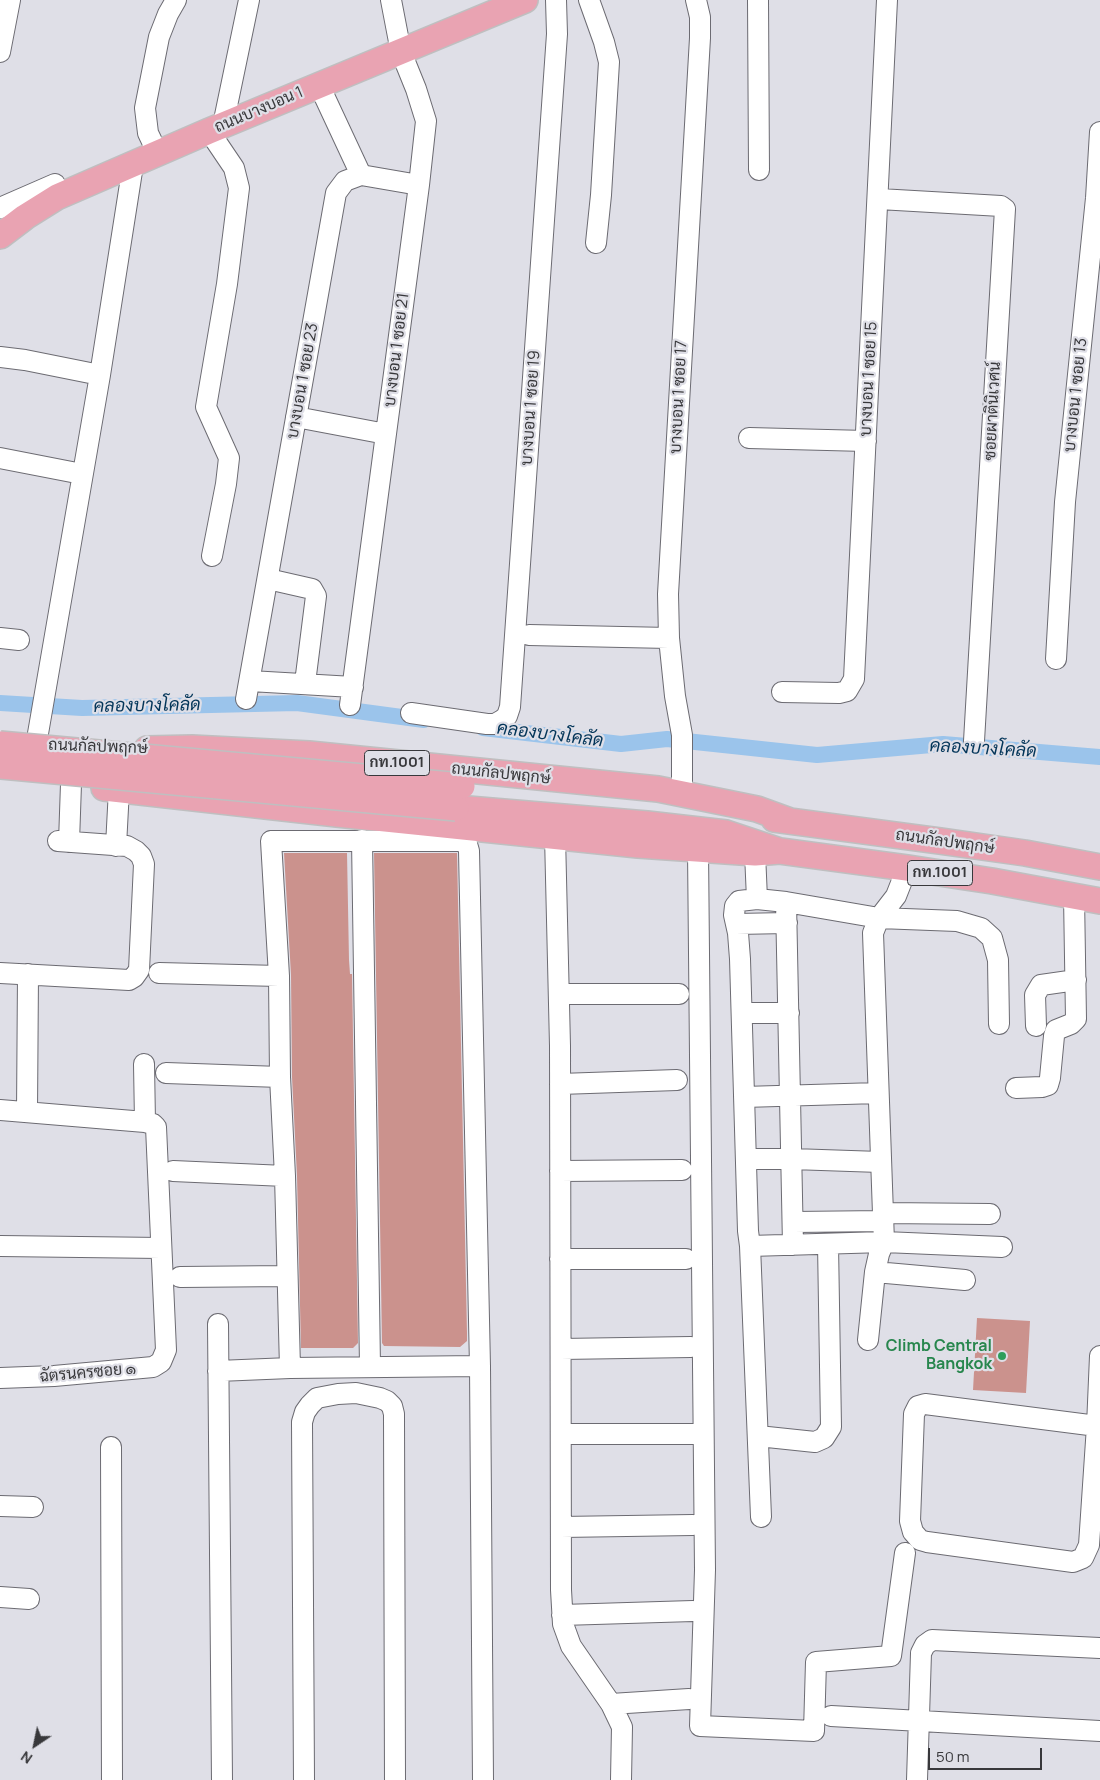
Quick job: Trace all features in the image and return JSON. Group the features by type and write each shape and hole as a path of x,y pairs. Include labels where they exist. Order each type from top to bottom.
{"main road":[{"name":"ถนนบางบอน 1","path":"0,236 25,217 57,197 216,128 525,0"},
{"name":"ถนนกัลปพฤกษ์","path":"0,740 37,736 107,751 192,748 309,754 658,789 757,809 790,821"},
{"name":"ถนนกัลปพฤกษ์","path":"0,744 459,797 647,824 726,833 780,851 906,868 1100,901"},
{"path":"221,801 213,789 213,767 219,754 226,749"},
{"name":"ถนนกัลปพฤกษ์","path":"0,766 790,821 940,841 1100,867"},
{"name":"ถนนกัลปพฤกษ์","path":"0,777 698,850 755,853 780,851"}],"street":[{"path":"0,52 10,0"},
{"path":"158,154 148,133 145,108 158,37 176,0"},
{"path":"212,556 229,458 206,407 227,284 239,188 234,168 216,128 249,0"},
{"name":"บางบอน 1 ซอย 21","path":"305,683 351,696 419,184 426,121 401,52 391,0"},
{"name":"บางบอน 1 ซอย 19","path":"411,713 495,724 507,716 510,707 558,34 556,0"},
{"path":"589,0 609,62 601,195 596,243"},
{"name":"บางบอน 1 ซอย 17","path":"682,794 682,735 669,638 668,594 700,38 700,17 696,0"},
{"path":"758,0 759,170"},
{"name":"บางบอน 1 ซอย 15","path":"782,692 839,693 847,690 854,679 879,199 887,0"},
{"path":"319,85 361,175 419,184"},
{"name":"บางบอน 1 ซอย 13","path":"1056,659 1065,502 1096,198 1100,132"},
{"path":"37,736 100,375 133,165"},
{"name":"บางบอน 1 ซอย 23","path":"305,683 248,690 336,193 345,181 361,175"},
{"path":"0,208 54,184"},
{"name":"ซอยผาตินิเวศน์","path":"879,199 1001,206 1004,209 974,741"},
{"path":"0,357 100,375"},
{"path":"296,418 386,434"},
{"path":"749,438 866,441"},
{"path":"0,458 82,474"},
{"path":"268,579 312,589 316,596 305,683"},
{"path":"529,635 669,638"},
{"path":"0,973 129,980 139,970 144,864 136,850 127,846 64,842 71,784"},
{"path":"116,846 119,789"},
{"path":"555,836 560,1084 562,1614 570,1646 611,1704 622,1727 621,1780"},
{"path":"347,1394 355,1367 362,840"},
{"path":"290,1368 285,1176 280,1077 279,976 271,842 462,840 467,844 469,850 480,1366 483,1780"},
{"path":"698,850 705,1570 700,1726 814,1730 816,1662 891,1656 905,1554"},
{"path":"755,853 757,899"},
{"path":"868,1340 875,1272 884,1242 872,948 873,933 879,918 896,896 906,868"},
{"path":"1016,1088 1048,1086 1056,1030 1071,1024 1076,1019 1074,896"},
{"path":"760,1517 742,1013 738,934 734,915 735,906 739,901 757,899 879,918 957,921 981,928 992,938 998,960 999,1024"},
{"path":"786,902 793,1245"},
{"path":"736,924 787,923"},
{"path":"159,973 279,976"},
{"path":"27,1112 28,974"},
{"path":"1036,1026 1035,995 1041,985 1076,980"},
{"path":"559,994 679,994"},
{"path":"742,1013 789,1013"},
{"path":"144,1064 145,1122"},
{"path":"166,1073 280,1077"},
{"path":"560,1084 677,1080"},
{"path":"744,1097 878,1093"},
{"path":"0,1110 153,1124 156,1127 161,1248 0,1246"},
{"path":"746,1159 880,1162"},
{"path":"560,1171 682,1170"},
{"path":"173,1171 285,1176"},
{"path":"794,1222 990,1214"},
{"path":"750,1246 884,1242 1002,1246"},
{"path":"758,1436 815,1442 824,1438 831,1427 828,1244"},
{"name":"ฉัตรนครซอย ๑","path":"0,1378 54,1376 153,1367 161,1362 166,1350 161,1248"},
{"path":"560,1259 686,1259"},
{"path":"875,1272 965,1280"},
{"path":"180,1277 288,1276"},
{"path":"218,1324 222,1780"},
{"path":"561,1349 691,1347"},
{"path":"1099,1426 925,1404 918,1406 914,1414 912,1453 910,1520 912,1532 920,1540 926,1542 1072,1562 1079,1560 1085,1555 1090,1545 1099,1426 1100,1356"},
{"path":"218,1371 290,1368 480,1366"},
{"path":"304,1780 302,1422 305,1412 317,1398 347,1394 380,1398 392,1406 394,1414 395,1780"},
{"path":"561,1434 693,1434"},
{"path":"111,1447 112,1780"},
{"path":"0,1506 33,1507"},
{"path":"561,1527 693,1525"},
{"path":"0,1598 29,1599"},
{"path":"562,1614 693,1611"},
{"path":"917,1780 921,1654 925,1645 932,1640 1100,1648"},
{"path":"611,1704 689,1699"},
{"path":"832,1716 1100,1731"}],"building":[{"path":"284,853 347,853 349,960 350,974 352,974 358,1343 353,1348 301,1348 297,1176 292,1077 291,975"},
{"path":"374,853 457,853 467,1333 467,1341 460,1347 384,1346 382,1343"},
{"name":"Climb Central Bangkok","path":"977,1318 1030,1321 1026,1393 973,1390"}],"waterway":[{"name":"คลองบางโคลัด","path":"0,703 82,708 297,703 424,720"},
{"name":"คลองบางโคลัด","path":"483,728 621,744 667,739 817,755 943,744 1100,757"}],"place":[{"name":"Climb Central Bangkok","path":"1002,1356"}]}
